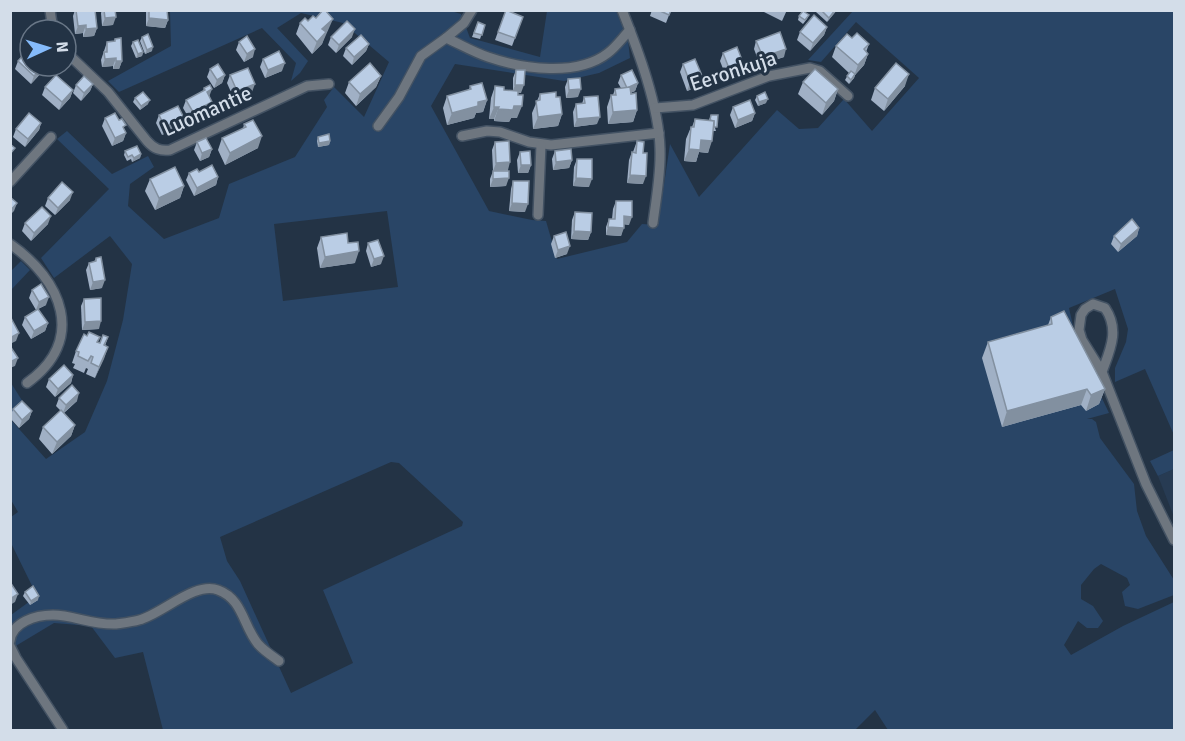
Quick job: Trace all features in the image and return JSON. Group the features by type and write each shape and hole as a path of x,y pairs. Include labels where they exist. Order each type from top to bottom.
{"street":[{"path":"378,126 399,97 421,56 464,23 472,10"},
{"path":"622,10 655,108 659,133 660,171 653,223"},
{"path":"446,38 489,57 520,65 550,68 585,66 608,53 630,30"},
{"name":"Luomantie","path":"78,63 108,92 147,141 154,148 162,151 170,150 307,86 329,84"},
{"name":"Eeronkuja","path":"655,108 693,105 770,76 810,68 820,71 848,96"},
{"path":"462,136 487,131 501,132 541,145 659,133"},
{"path":"10,182 51,137"},
{"path":"538,215 541,145"},
{"path":"10,244 25,254 40,269 54,288 62,314 56,348 40,374 27,383"},
{"path":"1101,372 1113,343 1112,321 1105,308 1093,304 1081,315 1079,330 1101,372 1146,484 1174,540"},
{"path":"10,641 11,634 20,624 32,618 54,615 97,624 139,620 199,589 206,588 217,589 237,604 257,643 279,661"},
{"path":"10,646 63,730"}],"shaded area":[{"path":"170,11 451,11 461,14 470,38 540,57 547,11 616,11 628,40 630,58 599,73 564,81 455,64 431,106 489,211 546,221 557,259 627,242 642,224 658,225 670,144 699,197 777,110 799,129 818,128 844,99 872,131 919,78 856,22 821,62 808,60 853,11 1174,11 1174,435 1145,369 1115,382 1115,368 1126,342 1128,329 1115,289 1069,308 1078,348 1109,413 1087,419 1096,422 1100,438 1134,484 1137,511 1146,536 1174,580 1174,595 1138,609 1125,606 1122,592 1130,585 1127,578 1101,564 1081,585 1081,599 1093,606 1103,621 1098,628 1087,628 1078,621 1064,645 1071,655 1123,626 1174,602 1174,730 888,730 875,710 855,730 163,730 143,652 115,658 91,626 54,623 14,647 11,642 11,615 37,596 11,543 11,517 18,512 11,500 11,420 46,459 85,432 107,381 123,320 132,264 110,236 54,278 41,258 109,189 57,139 67,131 112,174 148,156 154,167 130,184 128,206 164,239 219,218 229,184 295,157 327,107 324,100 334,87 364,117 389,62 343,23 301,13 277,28 308,61 291,81 296,63 262,28 119,92 108,81 171,46","holes":["387,211 398,287 283,301 274,224","391,462 399,463 463,522 462,526 323,590 353,663 291,693 240,581 227,561 220,537"]},
{"path":"21,261 30,270 11,290 11,271"},
{"path":"11,383 23,402 11,416"},
{"path":"1174,450 1174,469 1158,476 1150,461"},
{"path":"1174,469 1174,517 1158,476"}],"building":[{"path":"76,10 95,10 97,28 86,29 86,25 78,26"},
{"path":"104,10 115,10 116,17 105,18"},
{"path":"149,10 167,10 168,20 149,18"},
{"path":"323,10 333,19 322,29 326,32 317,42 300,23 305,18 308,21 313,16 316,18"},
{"path":"506,10 523,17 515,38 498,32"},
{"path":"658,10 671,10 669,15"},
{"path":"821,10 835,10 829,18"},
{"path":"803,11 809,15 805,20 799,16"},
{"path":"814,15 827,27 813,43 800,32"},
{"path":"347,21 355,29 339,45 331,37"},
{"path":"478,22 485,25 482,35 474,33"},
{"path":"780,32 786,49 763,57 756,41"},
{"path":"857,33 869,44 864,49 868,54 858,65 836,46 847,34 852,38"},
{"path":"148,34 153,47 147,50 142,37"},
{"path":"361,35 369,44 354,57 346,48"},
{"path":"247,36 255,49 247,54 239,42"},
{"path":"121,38 122,61 116,61 116,58 105,59 104,52 107,52 107,42"},
{"path":"138,40 143,52 138,54 133,42"},
{"path":"737,47 744,65 730,71 723,53"},
{"path":"279,51 285,63 268,70 263,59"},
{"path":"695,59 703,78 690,83 683,64"},
{"path":"370,63 381,76 360,94 349,82"},
{"path":"896,63 909,74 888,99 875,88"},
{"path":"218,64 225,75 217,80 210,69"},
{"path":"248,68 255,84 237,91 230,75"},
{"path":"815,69 838,89 826,103 803,82"},
{"path":"516,70 525,70 524,85 515,85"},
{"path":"632,70 638,83 627,88 621,75"},
{"path":"851,71 855,74 851,80 847,76"},
{"path":"84,76 93,84 84,93 76,85"},
{"path":"53,78 59,78 73,90 62,102 45,87"},
{"path":"580,78 581,89 569,90 568,79"},
{"path":"482,83 487,100 478,102 478,106 452,113 447,96"},
{"path":"210,85 212,89 207,92 212,102 193,112 186,100"},
{"path":"495,86 504,87 504,90 518,91 518,95 523,95 522,106 514,106 513,110 494,107"},
{"path":"630,87 631,94 636,93 637,110 613,112 611,95 616,95 615,89"},
{"path":"143,92 150,100 141,106 135,98"},
{"path":"556,92 556,97 560,97 562,114 538,117 536,101 540,100 540,94"},
{"path":"765,92 768,99 759,102 757,96"},
{"path":"598,96 600,117 577,119 576,104 585,103 584,97"},
{"path":"750,100 755,113 738,120 733,107"},
{"path":"178,106 184,118 165,127 159,115"},
{"path":"29,113 41,123 28,139 16,129"},
{"path":"115,113 126,125 123,127 126,133 115,138 105,118"},
{"path":"711,115 718,115 717,127 714,127 714,121 710,120"},
{"path":"695,119 714,121 712,141 701,140 700,150 689,149 691,127 694,127"},
{"path":"253,120 262,136 230,153 222,138 246,127 244,124"},
{"path":"329,134 330,141 319,143 318,137"},
{"path":"206,138 212,149 202,153 197,142"},
{"path":"509,141 510,162 496,163 495,142"},
{"path":"637,141 644,142 643,153 647,153 646,176 630,175 632,152 636,153"},
{"path":"10,144 15,148 10,154"},
{"path":"137,146 141,154 134,158 132,155 128,157 125,151"},
{"path":"571,149 572,160 556,162 555,151"},
{"path":"530,151 531,165 521,165 520,152"},
{"path":"577,159 592,159 592,179 576,178"},
{"path":"212,165 218,177 197,188 189,173 197,169 199,172"},
{"path":"175,167 184,186 159,198 150,179"},
{"path":"493,171 509,171 509,178 493,179"},
{"path":"513,181 529,181 528,204 512,203"},
{"path":"62,182 73,192 58,208 48,198"},
{"path":"10,197 17,203 10,211"},
{"path":"616,201 632,201 632,217 624,216 624,228 608,227 609,219 615,219"},
{"path":"42,207 51,216 34,233 25,223"},
{"path":"575,212 592,213 591,232 574,231"},
{"path":"1132,219 1139,228 1121,244 1114,236"},
{"path":"566,232 570,246 558,250 554,236"},
{"path":"347,233 348,243 358,242 359,251 325,257 321,237"},
{"path":"378,240 384,256 374,259 368,243"},
{"path":"101,257 105,280 93,282 89,263"},
{"path":"41,284 49,297 39,302 32,290"},
{"path":"101,298 101,321 85,322 84,299"},
{"path":"38,309 48,323 34,331 25,317"},
{"path":"1064,311 1105,389 1091,395 1087,389 1007,411 988,342 1052,324 1051,317"},
{"path":"10,318 19,333 10,338"},
{"path":"89,332 100,337 97,342 100,343 103,335 108,337 104,345 108,347 99,367 91,363 93,357 91,356 88,361 78,356 79,352 76,351 84,334 87,336"},
{"path":"10,346 18,358 10,362"},
{"path":"64,365 73,375 58,389 49,379"},
{"path":"72,385 79,393 66,405 59,398"},
{"path":"22,401 32,411 22,420 13,409"},
{"path":"61,410 75,425 57,442 43,427"},
{"path":"10,582 18,594 10,599"},
{"path":"33,586 39,596 31,601 25,592"}]}
